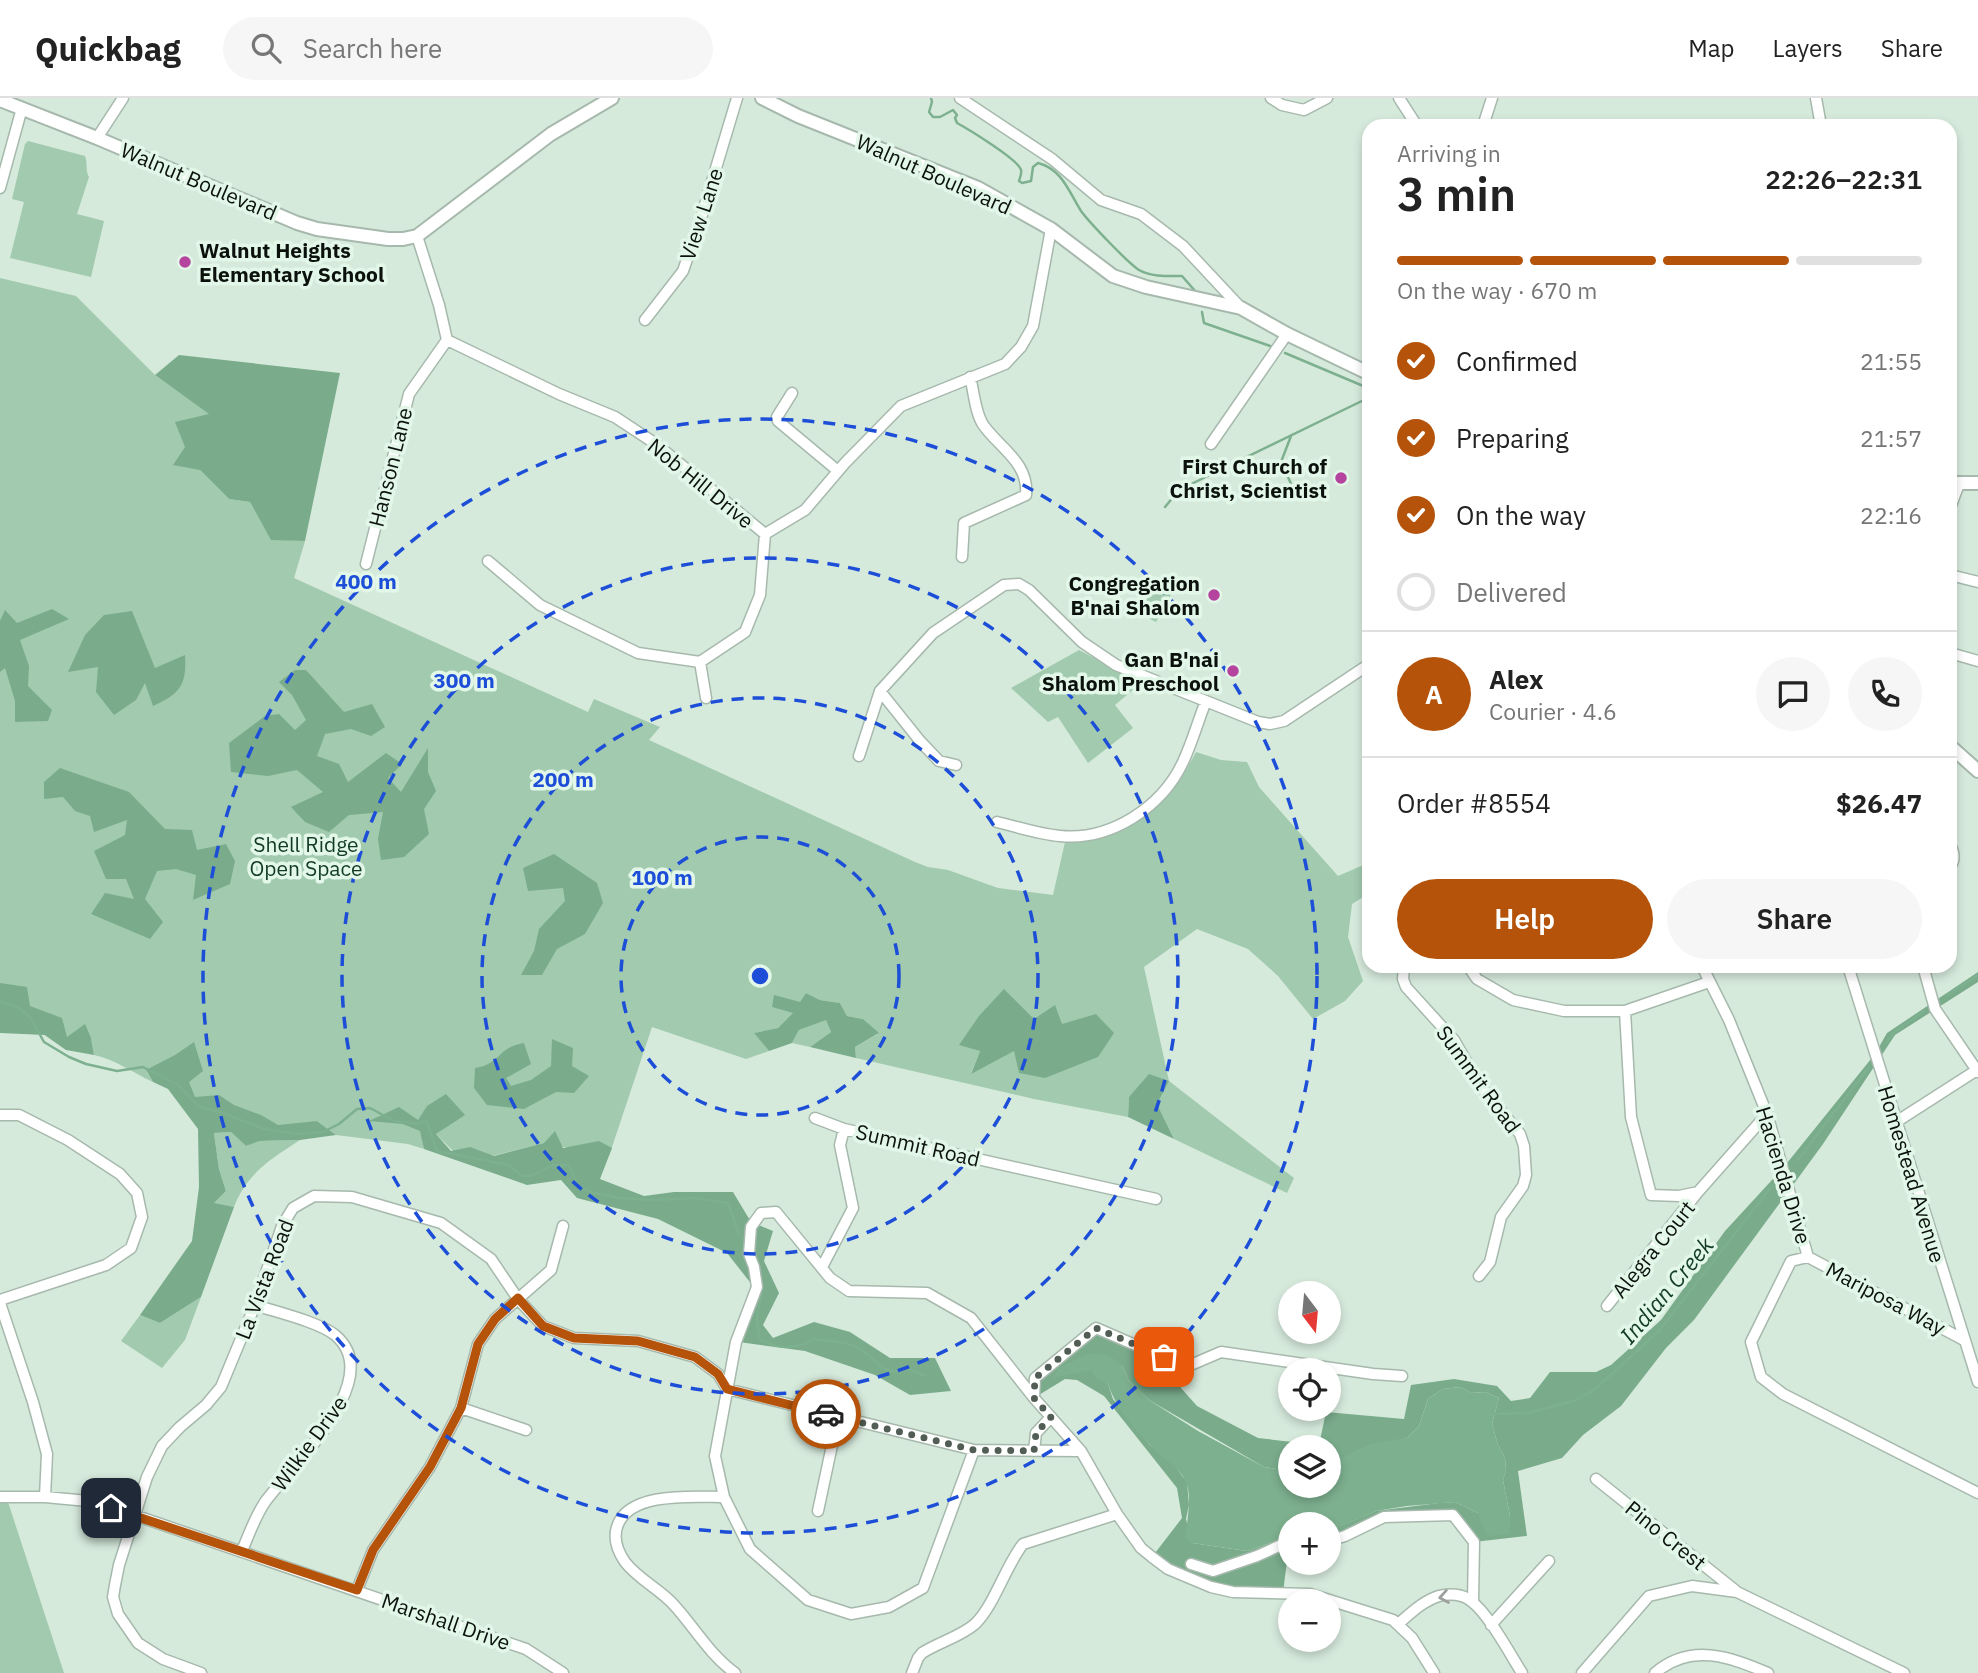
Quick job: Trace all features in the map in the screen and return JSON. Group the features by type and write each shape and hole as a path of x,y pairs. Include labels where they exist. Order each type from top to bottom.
{"street":[{"path":"97,138 123,98"},
{"name":"View Lane","path":"645,320 683,271 737,98"},
{"name":"Walnut Boulevard","path":"762,98 798,116 978,188 1051,229 1113,276 1146,287 1241,307 1287,334 1362,370"},
{"path":"960,98 1052,159 1101,200 1141,214 1183,246 1241,307"},
{"path":"1271,98 1304,110 1327,98"},
{"path":"1399,98 1412,119"},
{"path":"1485,119 1492,98"},
{"path":"1816,98 1820,119"},
{"name":"Walnut Boulevard","path":"0,100 297,223 317,229 388,239 416,236"},
{"path":"447,340 439,305 416,236 551,134 603,100"},
{"path":"0,188 22,108"},
{"name":"Nob Hill Drive","path":"447,340 559,394 615,417 656,444 765,534 805,510 838,471 901,406 1005,364 1021,347 1033,326 1051,229"},
{"path":"1211,444 1287,334"},
{"name":"Hanson Lane","path":"366,564 409,394 447,340"},
{"path":"962,557 964,523 1026,495 1027,485 1007,449 982,424 970,377"},
{"path":"792,393 777,417 778,421 838,471"},
{"path":"1957,483 1978,483"},
{"path":"488,561 540,605 638,653 699,662 745,632 760,595 765,534"},
{"path":"1957,577 1978,582"},
{"path":"859,756 880,691 933,633 992,592 1011,583 1019,584 1028,590 1082,642 1116,664 1258,722 1270,724 1284,721 1362,669"},
{"path":"1957,655 1978,661"},
{"path":"699,662 706,698"},
{"path":"880,691 939,761 956,765"},
{"path":"997,821 1062,836 1091,834 1132,819 1161,795 1183,764 1206,701"},
{"path":"1957,752 1978,771"},
{"name":"Summit Road","path":"1403,973 1402,979 1406,987 1454,1040 1479,1084 1520,1134 1524,1146 1526,1175 1523,1186 1501,1217 1490,1262 1479,1276"},
{"path":"1473,973 1477,979 1513,1000 1564,1011 1625,1011 1709,982"},
{"name":"Hacienda Drive","path":"1705,973 1729,1020 1767,1114 1808,1257 1791,1261 1751,1342 1761,1377 1783,1394 1978,1493"},
{"name":"Homestead Avenue","path":"1850,973 1964,1340 1976,1367 1978,1382"},
{"path":"1896,1122 1978,1071 1935,1009 1925,973"},
{"path":"1625,1011 1631,1117 1651,1195 1679,1196 1698,1192"},
{"name":"Alegra Court","path":"1607,1306 1698,1192 1767,1114"},
{"path":"0,1115 19,1115 68,1140 120,1174 137,1193 142,1217 131,1248 106,1265 0,1302 47,1454 45,1497"},
{"name":"Summit Road","path":"815,1118 844,1129 1156,1199"},
{"name":"Summit Road","path":"822,1267 853,1208 840,1145 844,1129"},
{"name":"La Vista Road","path":"201,1673 163,1659 138,1643 118,1614 113,1597 114,1585 146,1477 162,1446 206,1405 221,1387 255,1305 282,1226 293,1208 314,1196 352,1197 440,1223 491,1259 518,1298 543,1326 574,1338 638,1341 695,1357 718,1374 727,1389"},
{"path":"974,1450 923,1588 889,1607 851,1614 808,1600 750,1549 724,1497 715,1456 736,1342 757,1287 749,1254 751,1227 761,1213 776,1212 830,1278 849,1291 927,1293 971,1318 1034,1398 1081,1451 1117,1514 1141,1548 1168,1569 1211,1587 1233,1592 1310,1594 1375,1613 1398,1624 1412,1638 1434,1673"},
{"path":"357,1590 373,1550 430,1467 461,1408 478,1344 495,1319 551,1270 563,1226"},
{"name":"Mariposa Way","path":"1808,1257 1964,1340"},
{"name":"Wilkie Drive","path":"242,1551 262,1506 309,1448 345,1395 352,1368 344,1346 333,1333 255,1305"},
{"path":"1034,1398 1035,1378 1096,1328 1186,1367 1221,1352 1402,1376"},
{"path":"727,1389 974,1450 1081,1451"},
{"path":"461,1408 526,1430"},
{"path":"818,1511 838,1417"},
{"path":"1034,1451 1036,1433 1051,1417"},
{"name":"Pino Crest","path":"1596,1479 1737,1592"},
{"name":"Marshall Drive","path":"0,1497 88,1501 134,1514 526,1648 563,1673"},
{"path":"724,1497 666,1498 637,1506 620,1519 615,1538 618,1552 627,1564 674,1604 702,1642 735,1673"},
{"path":"912,1673 922,1653 965,1631 982,1616 1023,1544 1117,1514"},
{"path":"1341,1537 1384,1517 1453,1515 1474,1542 1472,1601"},
{"path":"1191,1564 1213,1571 1278,1546"},
{"path":"1491,1625 1549,1560"},
{"path":"1582,1673 1649,1596 1692,1586 1737,1592 1903,1673"},
{"path":"1398,1624 1418,1607 1438,1596 1456,1595 1472,1601 1522,1673"},
{"path":"1656,1673 1674,1660 1688,1655 1704,1654 1725,1656 1768,1673"}],"green space":[{"path":"28,141 85,156 89,177 77,214 104,221 91,277 10,258 24,202 12,199"},
{"name":"Shell Ridge Open Space","path":"0,278 76,296 155,375 210,414 200,470 229,499 250,502 271,539 305,541 294,578 588,712 594,699 660,727 649,740 915,862 948,870 998,888 1053,895 1065,842 1110,833 1144,817 1172,790 1196,752 1221,760 1247,762 1259,787 1338,876 1362,866 1362,898 1352,904 1348,937 1363,981 1345,1001 1313,1019 1278,976 1248,949 1197,929 1144,967 1169,1081 1294,1178 1287,1193 1174,1139 1157,1104 1168,1081 1129,1097 1128,1117 1034,1099 856,1058 855,1047 878,1034 863,1019 847,1016 840,1003 820,1000 806,993 794,1013 778,1028 755,1033 769,1051 746,1059 652,1027 609,1156 544,1143 465,1163 436,1134 446,1127 438,1112 421,1131 424,1149 408,1144 336,1135 317,1121 260,1141 300,1140 253,1176 234,1207 213,1204 226,1191 219,1169 214,1133 231,1132 246,1146 258,1141 146,1071 153,1082 117,1063 94,1055 91,1038 66,1050 0,1004","holes":["1034,1019 1062,1024 971,1073 980,1051"]},
{"path":"1157,580 1174,589 1156,622 1138,613"},
{"path":"1079,650 1141,683 1115,705 1133,728 1088,763 1058,717 1048,722 1011,688"},
{"path":"826,1019 831,1032 810,1047 792,1043 799,1030"},
{"path":"201,1297 185,1340 162,1368 121,1341 140,1315 160,1323"},
{"path":"0,1501 8,1502 64,1673 0,1673"}],"shaded area":[{"path":"179,355 340,373 305,541 271,540 250,502 229,499 200,470 173,465 185,447 175,422 209,414 155,375"},
{"path":"52,609 69,619 20,640 29,666 28,686 52,710 48,721 15,722 15,701 5,668 0,672 0,621 5,610 17,623"},
{"path":"132,611 155,668 185,655 185,674 176,692 162,702 153,706 145,683 136,700 114,715 96,692 98,667 68,672 85,635 104,615"},
{"path":"295,670 306,670 344,712 372,704 385,727 371,736 351,729 325,734 317,756 339,764 348,782 386,753 402,764 388,778 401,792 428,748 428,772 436,791 424,809 429,834 404,857 381,860 378,839 383,812 349,815 329,832 305,822 291,807 323,792 297,770 268,776 231,772 229,743 265,716 279,714 295,730 306,720 292,695 279,682"},
{"path":"60,768 129,792 165,829 192,830 197,850 226,844 235,861 230,884 193,900 196,875 176,869 157,871 145,899 163,922 150,939 91,914 105,893 134,899 126,879 106,879 94,851 125,835 127,820 94,832 90,816 75,811 63,797 44,799 44,782"},
{"path":"554,854 597,883 603,903 585,934 557,949 542,975 521,975 534,951 539,929 565,901 563,888 528,891 523,868"},
{"path":"1978,972 1978,982 1895,1035 1823,1144 1694,1320 1666,1348 1621,1406 1583,1435 1562,1458 1518,1471 1527,1536 1474,1542 1453,1515 1384,1517 1341,1535 1341,1526 1376,1511 1439,1503 1455,1502 1478,1513 1510,1516 1503,1480 1505,1458 1492,1424 1499,1398 1485,1392 1471,1393 1460,1387 1443,1389 1428,1399 1419,1426 1408,1437 1341,1460 1341,1435 1321,1435 1324,1421 1341,1421 1341,1413 1404,1419 1411,1385 1454,1379 1497,1386 1511,1401 1530,1398 1550,1372 1596,1372 1611,1365 1661,1320 1725,1231 1783,1168 1875,1054 1887,1033"},
{"path":"0,983 27,987 30,1006 62,1018 67,1037 85,1024 94,1055 66,1050 45,1035 0,1033"},
{"path":"1004,989 1034,1019 1055,1005 1062,1024 1096,1014 1114,1033 1098,1057 1045,1078 1019,1073 1014,1051 971,1074 980,1051 959,1045 979,1016"},
{"path":"806,993 820,1000 840,1003 847,1016 863,1019 879,1033 855,1047 856,1058 810,1047 831,1032 826,1020 799,1030 792,1043 769,1051 754,1033 778,1028 793,1013 772,1007 774,995 800,1002"},
{"path":"552,1039 573,1048 572,1066 589,1076 574,1093 556,1092 524,1109 487,1105 474,1088 475,1068 490,1063 509,1048 524,1043 531,1064 506,1078 511,1086 531,1080 551,1066"},
{"path":"194,1042 203,1071 189,1082 195,1097 219,1095 234,1105 278,1125 317,1121 336,1135 300,1140 259,1141 246,1146 231,1132 214,1133 219,1169 226,1191 214,1203 234,1207 201,1297 160,1323 140,1315 192,1241 199,1187 198,1129 168,1089 153,1082 146,1070"},
{"path":"1149,1074 1169,1081 1157,1104 1174,1139 1128,1117 1129,1097"},
{"path":"446,1094 465,1115 436,1134 451,1151 470,1147 494,1156 544,1143 555,1131 563,1148 599,1141 612,1148 600,1179 644,1196 674,1192 733,1192 751,1222 773,1231 764,1261 779,1293 763,1325 773,1338 814,1322 850,1332 890,1358 935,1358 951,1391 910,1395 875,1375 805,1351 739,1342 753,1286 727,1253 658,1219 577,1198 561,1180 527,1185 424,1149 420,1131 403,1124 369,1121 399,1107 418,1120 427,1106"},
{"path":"1096,1328 1186,1367 1181,1388 1197,1406 1258,1438 1278,1440 1278,1469 1264,1467 1149,1400 1129,1381 1122,1366 1091,1369 1108,1384 1113,1399 1149,1444 1175,1466 1187,1482 1189,1505 1186,1519 1192,1543 1247,1551 1278,1540 1278,1575 1285,1575 1283,1589 1278,1589 1278,1593 1233,1592 1152,1557 1182,1518 1177,1488 1104,1396 1077,1380 1065,1379 1034,1398 1035,1378"},
{"path":"1089,1353 1109,1355 1122,1366 1129,1381 1149,1400 1198,1431 1264,1467 1278,1469 1278,1498 1341,1498 1341,1458 1368,1445 1408,1437 1419,1426 1428,1399 1443,1389 1460,1387 1471,1393 1485,1392 1499,1398 1492,1424 1505,1458 1503,1480 1510,1516 1510,1534 1487,1536 1478,1513 1455,1502 1376,1511 1341,1526 1341,1512 1278,1512 1278,1540 1247,1551 1192,1543 1186,1539 1188,1491 1179,1471 1143,1438 1129,1421 1108,1384 1096,1379 1091,1370 1053,1378 1058,1369"}],"waterway":[{"path":"931,98 929,112 933,117 940,117 953,110 957,115 957,123 1018,165 1021,171 1019,181 1022,183 1031,181 1033,167 1038,163 1053,170 1064,182 1085,216 1139,270 1154,275 1182,276 1196,292"},
{"path":"1202,312 1204,323 1273,347"},
{"path":"1285,353 1362,385"},
{"path":"1165,507 1179,490 1362,401"},
{"path":"1291,436 1281,462 1293,488"},
{"name":"Indian Creek","path":"1947,995 1978,975"},
{"name":"Indian Creek","path":"0,1002 17,1007 30,1017 44,1042 69,1057 117,1071 143,1067 178,1085 198,1106 264,1129 296,1134 323,1132 339,1124 357,1109 370,1108 394,1121 418,1124 426,1120 437,1151 509,1165 522,1176 531,1176 553,1165 569,1165 577,1185 594,1193 620,1198 696,1198 728,1203 739,1234"},
{"name":"Indian Creek","path":"1886,1043 1893,1033 1924,1011"},
{"name":"Indian Creek","path":"1797,1161 1869,1067"},
{"name":"Indian Creek","path":"1494,1414 1527,1413 1574,1401 1594,1390 1659,1331 1772,1186"},
{"name":"Indian Creek","path":"762,1290 757,1318 759,1339 786,1347 801,1345 814,1339 848,1344 860,1349 890,1371 909,1369 925,1376"}],"way so far":[{"path":"826,1414 974,1450 1034,1451 1036,1433 1051,1417 1034,1398 1035,1378 1096,1328 1164,1357"}],"place":[{"name":"Walnut Heights Elementary School","path":"185,262"},
{"name":"First Church of Christ, Scientist","path":"1341,478"},
{"name":"Congregation B'nai Shalom","path":"1214,595"},
{"name":"Gan B'nai Shalom Preschool","path":"1233,671"}],"route":[{"path":"111,1508 357,1590 373,1550 430,1467 461,1408 478,1344 495,1319 518,1298 543,1326 574,1338 638,1341 695,1357 718,1374 727,1389 826,1414"}]}
